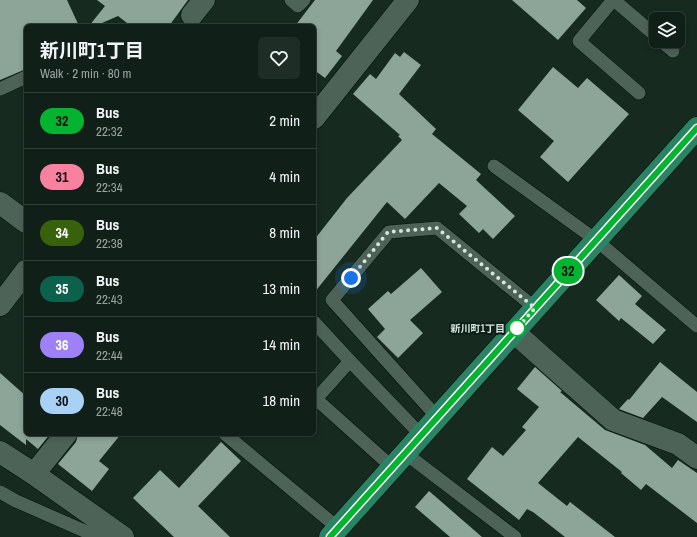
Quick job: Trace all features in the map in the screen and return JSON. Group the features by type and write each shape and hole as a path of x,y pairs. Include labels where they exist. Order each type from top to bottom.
{"main road":[{"path":"334,533 697,128"}],"street":[{"path":"316,115 408,0"},
{"path":"0,203 24,221"},
{"path":"0,305 24,274"},
{"path":"514,332 613,420 678,444 697,458"},
{"path":"34,474 64,436"},
{"path":"0,452 34,474 123,537"}],"lane":[{"path":"291,0 298,6 304,0"},
{"path":"639,93 578,41 614,0 649,30"},
{"path":"669,48 673,51"},
{"path":"0,89 24,78"},
{"path":"494,166 596,240 697,326"},
{"path":"437,417 332,300 388,232 437,228 535,308"},
{"path":"316,324 422,435"},
{"path":"350,361 316,399 399,460 515,537"},
{"path":"227,436 334,533"},
{"path":"0,492 16,501 98,537"}],"building":[{"path":"0,0 67,0 78,24 24,24 24,70 0,80"},
{"path":"97,0 188,0 170,24 128,24 118,16 100,24 91,24 105,6"},
{"path":"315,0 373,0 336,51 342,56 325,78 316,71 316,24 297,24"},
{"path":"512,0 577,0 586,8 558,40"},
{"path":"404,52 421,65 399,94 436,129 432,134 481,174 476,180 515,216 493,239 483,229 479,233 459,214 467,206 439,183 405,219 387,202 316,291 316,237 347,198 402,140 398,136 400,135 353,94 370,74 376,79 395,53 400,57"},
{"path":"553,67 578,88 587,78 629,114 568,182 540,157 554,141 518,110"},
{"path":"421,268 442,292 410,320 423,333 398,358 377,337 385,329 368,309 388,291 391,294"},
{"path":"619,275 642,296 635,304 666,330 653,344 621,318 619,321 596,300"},
{"path":"660,362 697,392 697,422 662,397 643,418 619,409 628,399 629,400"},
{"path":"535,367 562,391 560,392 605,430 645,445 672,468 678,460 697,473 697,523 646,484 641,490 621,473 622,472 578,437 538,483 567,506 570,502 615,537 565,537 527,509 519,520 467,479 492,447 503,456 526,430 522,427 539,407 517,389"},
{"path":"0,373 24,394 24,436 48,436 38,449 26,439 26,445 0,425"},
{"path":"78,436 119,436 99,461 109,469 92,491 58,464 76,442"},
{"path":"221,442 241,461 198,506 230,537 174,537 133,498 160,470 179,488"},
{"path":"429,491 482,537 450,537 415,507"}],"bus line":[{"name":"32","path":"330,537 697,128"}],"place":[{"name":"新川町1丁目","path":"517,328"}],"route":[{"path":"351,278 388,232 437,228 535,308 514,332 517,328"}]}
